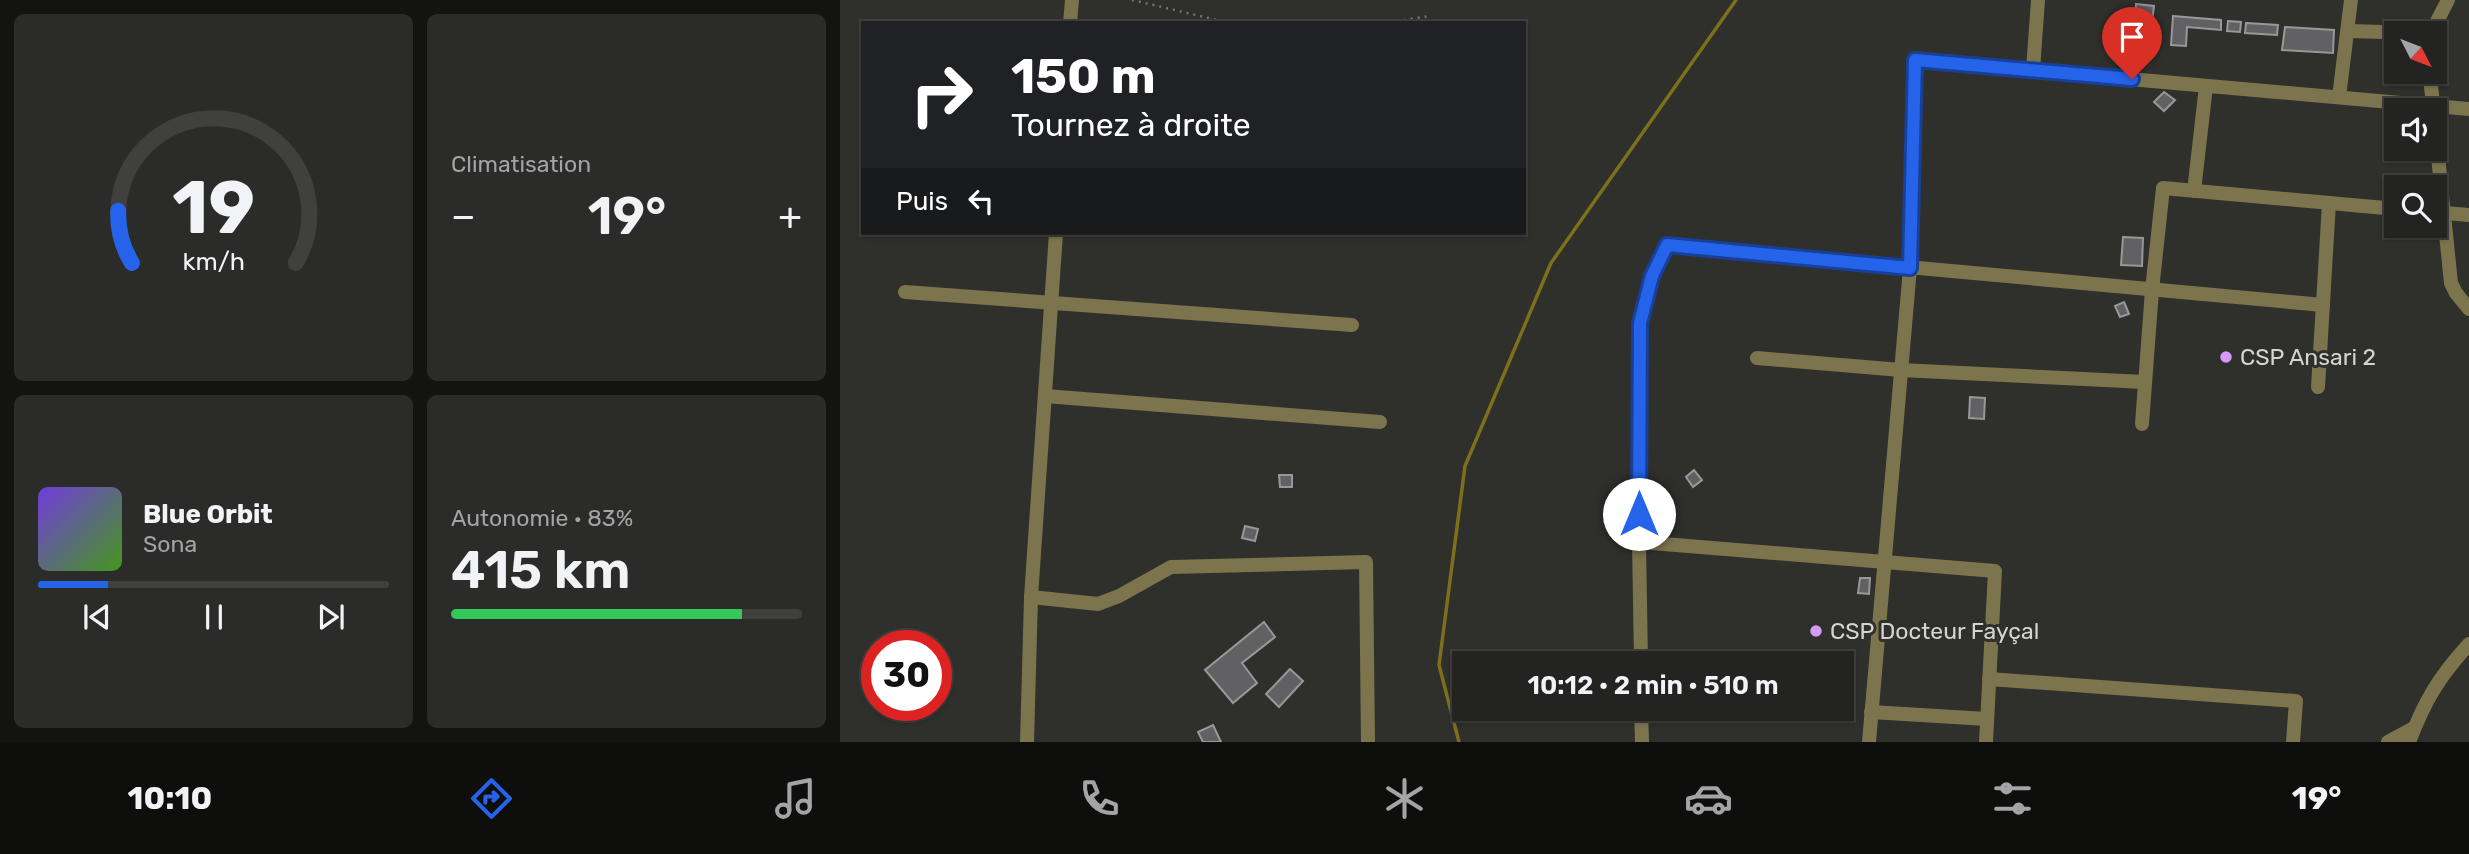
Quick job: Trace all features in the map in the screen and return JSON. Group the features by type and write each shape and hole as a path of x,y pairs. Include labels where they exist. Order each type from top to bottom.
{"street":[{"path":"1070,21 1072,0"},
{"path":"2033,70 2038,0"},
{"path":"2339,97 2351,0 2344,0"},
{"path":"2437,21 2448,0"},
{"path":"2348,31 2384,32"},
{"path":"1869,742 1910,268 1915,60 2339,97 2384,104"},
{"path":"2194,191 2206,86"},
{"path":"2447,110 2469,109"},
{"path":"2142,424 2163,188 2384,208"},
{"path":"2318,387 2329,203"},
{"path":"2447,213 2469,215"},
{"path":"1027,742 1031,597 1056,235"},
{"path":"2443,238 2451,283 2469,309"},
{"path":"1641,651 1640,323 1652,276 1667,245 2323,305"},
{"path":"905,292 1352,325"},
{"path":"1757,358 1902,370 2145,382"},
{"path":"1045,396 1380,422"},
{"path":"1639,542 1995,571 1986,742"},
{"path":"1031,597 1098,604 1171,567 1366,562 1368,742"},
{"path":"2388,742 2412,735 2436,683 2469,644"},
{"path":"1989,679 2297,701 2292,742"},
{"path":"1871,712 1987,719"},
{"path":"1641,721 1642,742"}],"path":[{"path":"1132,0 1221,21"},
{"path":"1396,21 1430,16"}],"building":[{"path":"2136,4 2154,6 2152,22 2135,21"},
{"path":"2173,16 2221,20 2221,30 2187,27 2186,46 2171,45"},
{"path":"2228,21 2241,22 2240,32 2227,31"},
{"path":"2246,23 2278,25 2277,35 2245,33"},
{"path":"2285,27 2334,30 2333,53 2282,50"},
{"path":"2164,92 2175,100 2164,111 2154,102"},
{"path":"2123,237 2143,238 2142,266 2121,265"},
{"path":"2124,302 2129,314 2120,317 2115,306"},
{"path":"1970,397 1985,398 1984,419 1969,418"},
{"path":"1694,470 1702,480 1693,487 1686,477"},
{"path":"1279,475 1292,475 1292,487 1280,487"},
{"path":"1245,526 1258,529 1255,541 1242,538"},
{"path":"1860,578 1870,578 1869,594 1858,593"},
{"path":"1264,622 1275,637 1242,663 1257,683 1233,703 1205,670"},
{"path":"1290,669 1303,681 1279,707 1266,694"},
{"path":"1213,725 1221,742 1203,742 1198,732"}],"waterway":[{"path":"1459,742 1439,665 1465,466 1551,263 1736,0"}],"place":[{"name":"CSP Ansari 2","path":"2226,357"},
{"name":"CSP Docteur Fayçal","path":"1816,631"}],"route":[{"path":"1639,514 1640,323 1652,276 1667,245 1910,268 1915,60 2132,79"}]}
